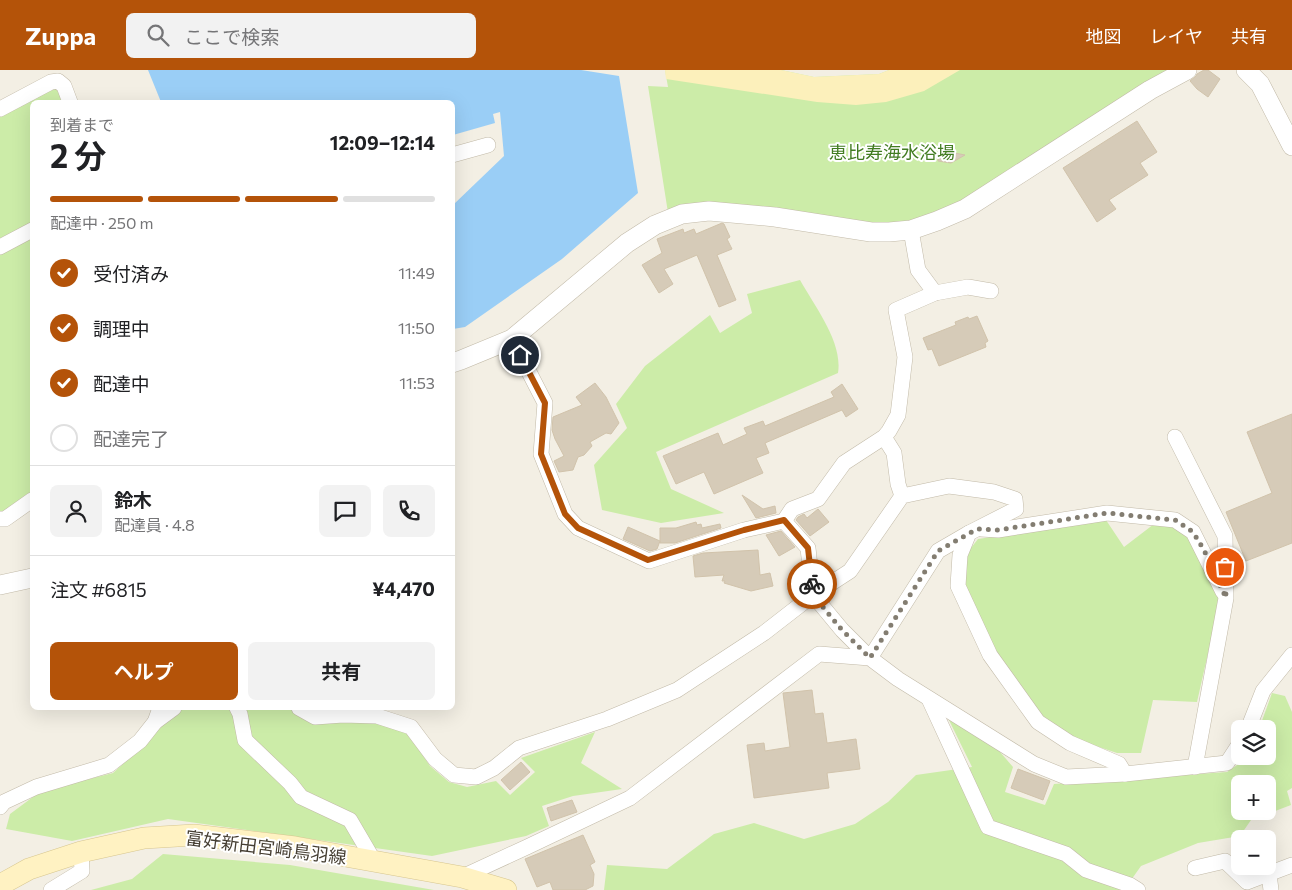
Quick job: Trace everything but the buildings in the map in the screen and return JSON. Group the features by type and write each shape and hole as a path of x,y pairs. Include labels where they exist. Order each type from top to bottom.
{"main road":[{"name":"富好新田宮崎鳥羽線","path":"0,885 29,869 81,852 144,838 194,835 295,847 462,877 506,890"}],"street":[{"path":"455,362 512,339 627,243 655,225 682,214 709,211 871,232 911,230 965,209 1150,90 1187,70"},
{"path":"1246,70 1260,84 1292,146"},
{"path":"0,109 51,82 58,81 64,86 69,100"},
{"path":"455,155 488,145"},
{"path":"911,230 918,270 935,293"},
{"path":"0,247 30,231"},
{"path":"512,339 545,403 541,454 565,514 578,528 648,560 744,530 784,520 792,509 818,499 844,463 884,437 898,415 905,357 896,310 935,293 968,287 991,291"},
{"path":"884,437 894,453 898,484 902,496"},
{"path":"1175,437 1225,536 1226,598 1195,767"},
{"path":"303,710 316,717 343,715 377,716 411,727 434,759 454,775 476,777 494,768 519,748 607,719 677,690 764,633 813,595 850,571 902,496 949,486 994,492 1015,499 1016,510 938,551 870,658"},
{"path":"0,518 5,519 30,501"},
{"path":"973,531 998,530 1107,513 1175,520 1193,532 1204,550 1226,598"},
{"path":"784,520 808,548 813,595 842,630 870,658 898,680 1034,764 1066,776 1125,774 1227,763 1231,757"},
{"path":"973,531 960,555 958,586 990,655 1038,722 1070,743 1119,764 1125,774"},
{"path":"0,585 30,578"},
{"path":"462,877 630,798 819,654 870,658"},
{"path":"1252,720 1263,691 1292,655"},
{"path":"929,699 988,827 1066,854 1086,870 1130,885 1138,890"},
{"path":"0,806 4,802 36,787 109,765 140,741 157,715 169,710"},
{"path":"237,710 240,714 245,740 290,783 301,797 350,820 374,861"},
{"path":"52,890 82,871 81,852"},
{"path":"1195,868 1224,861 1231,867"},
{"path":"1276,871 1292,865"},
{"path":"1239,875 1247,882 1266,875"},
{"path":"1269,875 1272,890"}],"green space":[{"name":"恵比寿海水浴場","path":"665,70 781,70 814,77 879,74 889,70 1184,70 911,230 775,217 669,219 648,86 668,87"},
{"path":"51,82 68,100 30,100 30,501 0,519 0,109"},
{"path":"800,280 832,337 838,361 838,373 656,452 671,489 724,513 661,523 602,510 594,465 627,428 616,404 645,366 710,315 720,333 752,313 747,294"},
{"path":"1106,520 1124,547 1154,524 1173,526 1190,539 1220,600 1197,702 1153,700 1141,753 1117,753 1075,739 1041,715 996,651 964,587 967,553 978,539"},
{"path":"1272,693 1285,696 1292,712 1292,788 1287,791 1291,805 1276,811 1276,775 1231,775 1231,820 1251,820 1244,830 1231,830 1231,838 1198,843 1141,866 1124,890 604,890 607,865 667,869 714,834 754,823 804,839 855,824 888,802 916,775 972,767 947,716 994,745 1013,767 1005,792 1045,805 1054,784 1227,772 1237,765 1276,765 1276,720 1262,720"},
{"path":"164,710 295,710 317,723 376,723 408,733 430,766 449,782 467,787 496,781 510,795 535,772 521,758 595,732 581,763 622,789 573,796 542,806 549,826 526,836 432,856 168,819 72,841 6,829 10,814 41,791 113,773 144,745"},
{"path":"163,854 290,865 434,890 91,890 132,879"}],"sand":[{"path":"665,70 781,70 814,77 879,74 889,70 960,70 924,91 886,102 856,105 817,102 666,79"}],"water":[{"path":"148,70 581,70 619,76 638,193 562,259 465,327 455,329 455,203 504,156 500,112 493,114 495,123 455,134 455,100 160,100"}],"way so far":[{"path":"812,584 813,595 842,630 870,658 938,551 977,529 998,530 1107,513 1175,520 1193,532 1204,550 1226,598 1225,567"}],"route":[{"path":"520,355 545,403 541,454 565,514 578,528 648,560 744,530 784,520 808,548 812,584"}]}
